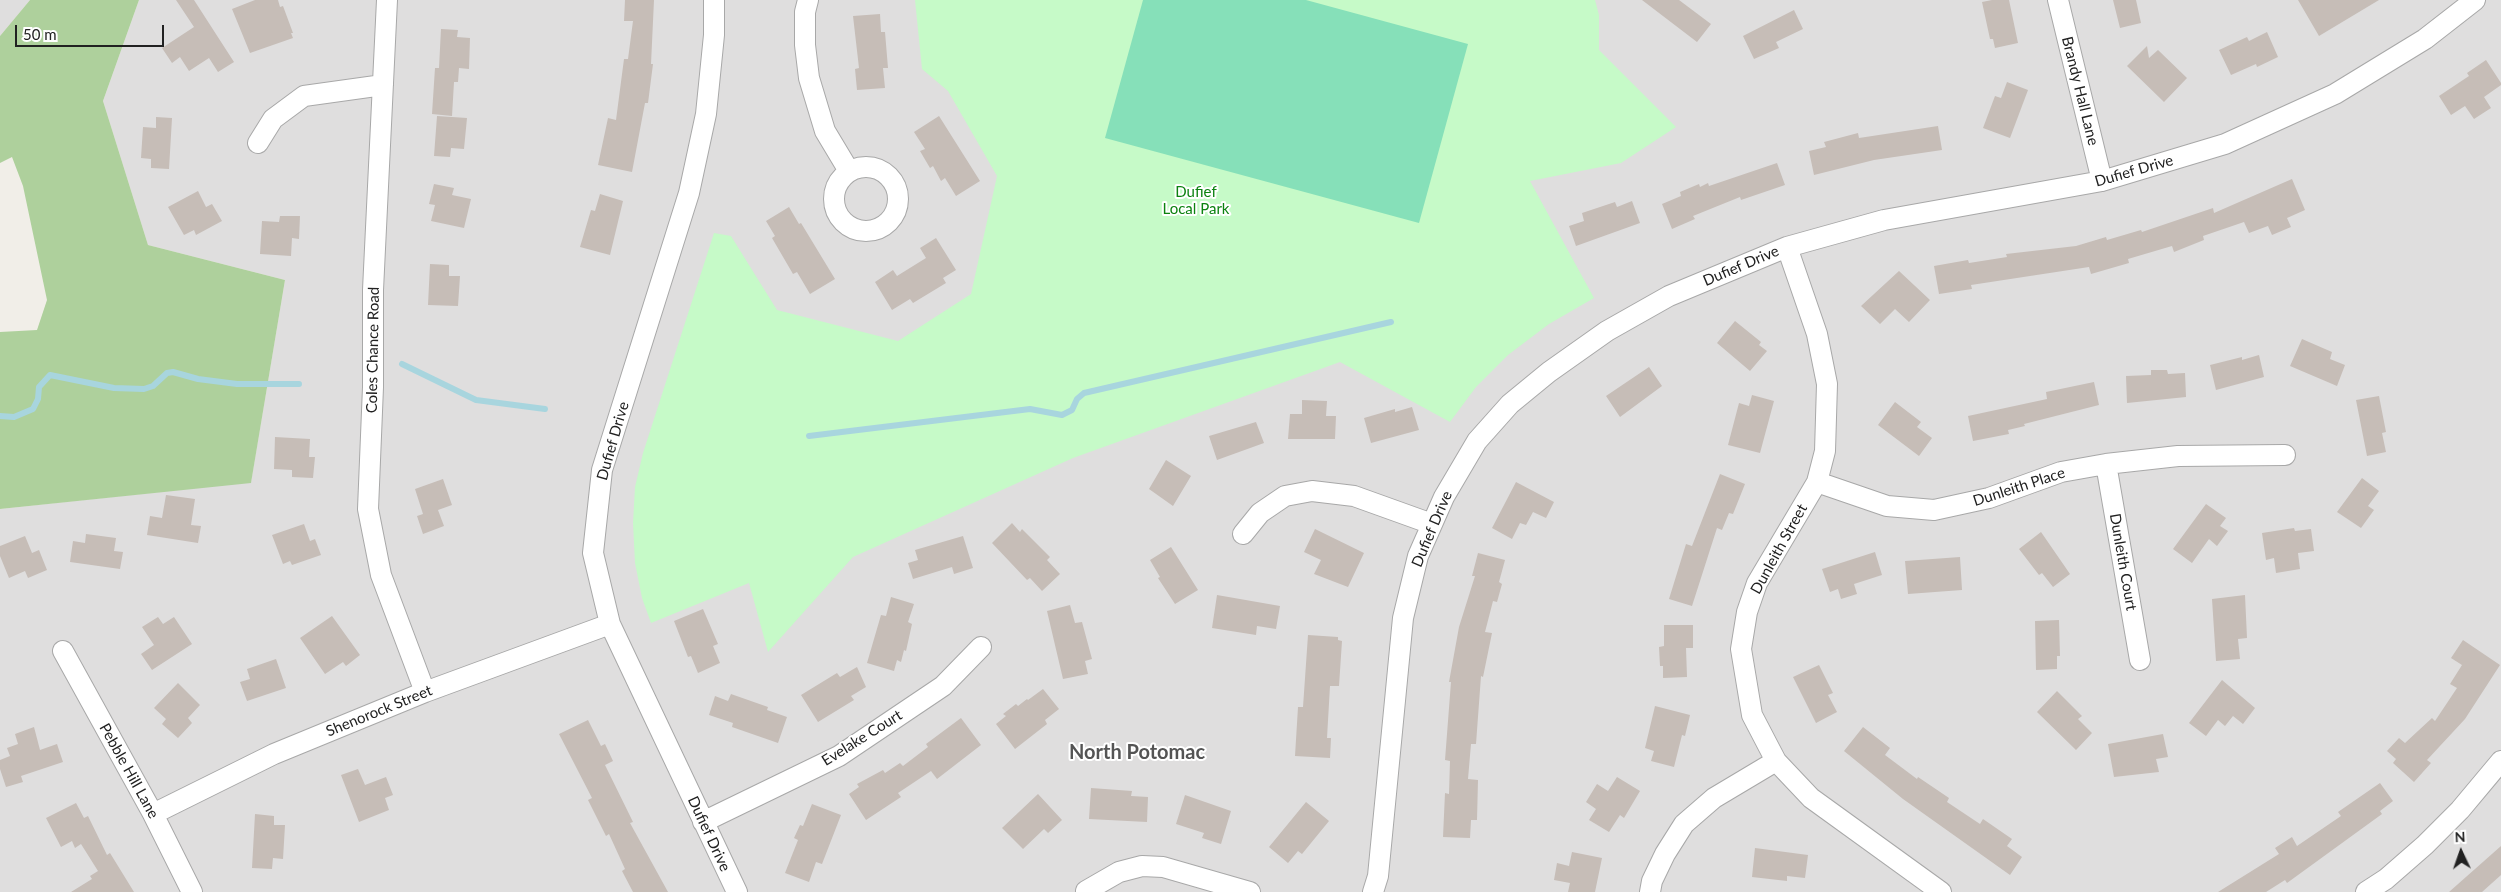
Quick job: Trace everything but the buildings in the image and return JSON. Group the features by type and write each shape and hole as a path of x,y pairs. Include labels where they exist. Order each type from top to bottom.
{"street":[{"name":"Coles Chance Road","path":"387,0 373,290 373,387 368,509 381,575 425,692"},
{"name":"Dufief Drive","path":"714,0 714,35 706,114 688,193 602,470 593,553 610,624 737,892"},
{"path":"808,0 805,12 805,45 809,78 826,132 849,171"},
{"name":"Brandy Hall Lane","path":"2058,0 2102,181"},
{"name":"Dufief Drive","path":"1373,892 1378,876 1403,618 1418,556 1444,497 1477,440 1510,404 1548,372 1607,331 1669,296 1787,247 1884,220 2102,181 2225,144 2335,94 2425,39 2475,0"},
{"path":"258,143 273,119 304,96 383,85"},
{"name":"Dunleith Street","path":"1787,247 1817,334 1827,384 1825,451 1817,482 1757,582 1747,612 1740,650 1752,715 1776,761 1811,798 1941,892"},
{"name":"Dunleith Place","path":"1817,482 1887,506 1934,510 1989,498 2061,472 2106,464 2178,456 2285,455"},
{"name":"Dunleith Court","path":"2106,464 2140,660"},
{"path":"1243,534 1260,513 1284,496 1312,491 1354,496 1432,524"},
{"name":"Shenorock Street","path":"153,814 274,754 425,692 610,624"},
{"name":"Evelake Court","path":"703,822 838,756 943,686 981,648"},
{"name":"Pebble Hill Lane","path":"63,651 153,814 192,892"},
{"path":"1650,892 1652,881 1664,854 1684,824 1714,798 1776,761"},
{"path":"2366,892 2386,879 2425,845 2460,810 2501,761"},
{"path":"1086,891 1119,872 1142,866 1163,867 1250,892"}],"shaded area":[{"path":"0,0 30,0 0,36"},
{"path":"139,0 2501,0 2501,892 0,892 0,509 251,482 285,280 148,245 103,101"}],"green space":[{"path":"30,0 139,0 103,101 148,245 285,280 251,483 0,509 0,332 37,330 47,300 23,186 12,157 0,163 0,36"},
{"name":"Dufief Local Park","path":"915,0 1595,0 1599,15 1599,50 1676,127 1621,163 1530,181 1594,298 1549,324 1508,355 1476,387 1450,422 1340,362 1073,458 853,557 768,652 749,583 651,623 642,598 635,563 633,523 635,487 643,453 714,233 731,236 777,310 898,341 971,294 997,176 948,91 922,69"},
{"path":"1143,0 1306,0 1468,44 1419,223 1105,138"}],"waterway":[{"path":"809,436 1030,409 1062,415 1072,410 1077,399 1084,393 1391,322"},
{"path":"402,364 476,400 545,409"},
{"path":"0,416 14,417 33,409 38,399 39,387 50,375 114,388 144,389 153,386 167,373 173,372 198,379 237,384 299,384"}],"district":[{"name":"North Potomac","path":"1137,753"}]}
